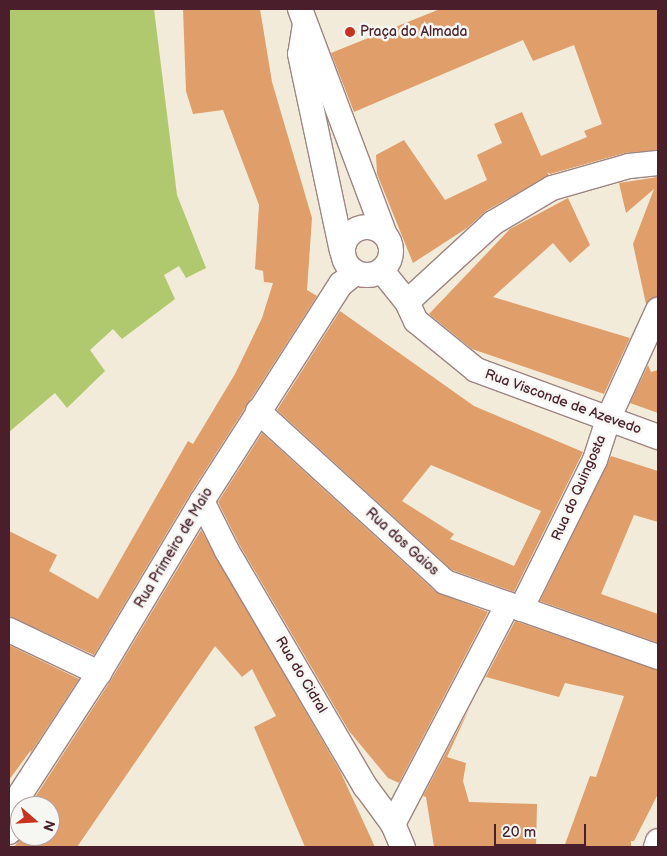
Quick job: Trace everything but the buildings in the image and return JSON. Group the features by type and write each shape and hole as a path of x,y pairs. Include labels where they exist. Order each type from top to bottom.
{"street":[{"path":"302,16 392,252 382,271 369,276 355,273 346,264 342,251 300,54 302,16"},
{"path":"407,302 493,223 552,188 629,166 658,164"},
{"path":"342,251 348,236 361,228 384,233"},
{"name":"Rua Visconde de Azevedo","path":"382,271 407,302 416,320 476,370 609,417 658,437"},
{"name":"Rua Primeiro de Maio","path":"9,832 19,796 99,673 258,411 341,284 355,273"},
{"name":"Rua do Quingosta","path":"393,824 595,460 609,417 658,310"},
{"name":"Rua dos Gaios","path":"258,411 446,582 658,657"},
{"name":"Rua do Cidral","path":"202,501 227,551 365,786 393,824 403,847"},
{"path":"9,630 99,673"},
{"path":"656,847 658,841"}],"green space":[{"path":"9,9 154,9 177,195 206,268 186,278 179,266 164,275 175,299 122,339 113,329 90,350 105,371 67,408 55,393 9,432"}],"place":[{"name":"Praça do Almada","path":"350,32"}]}
